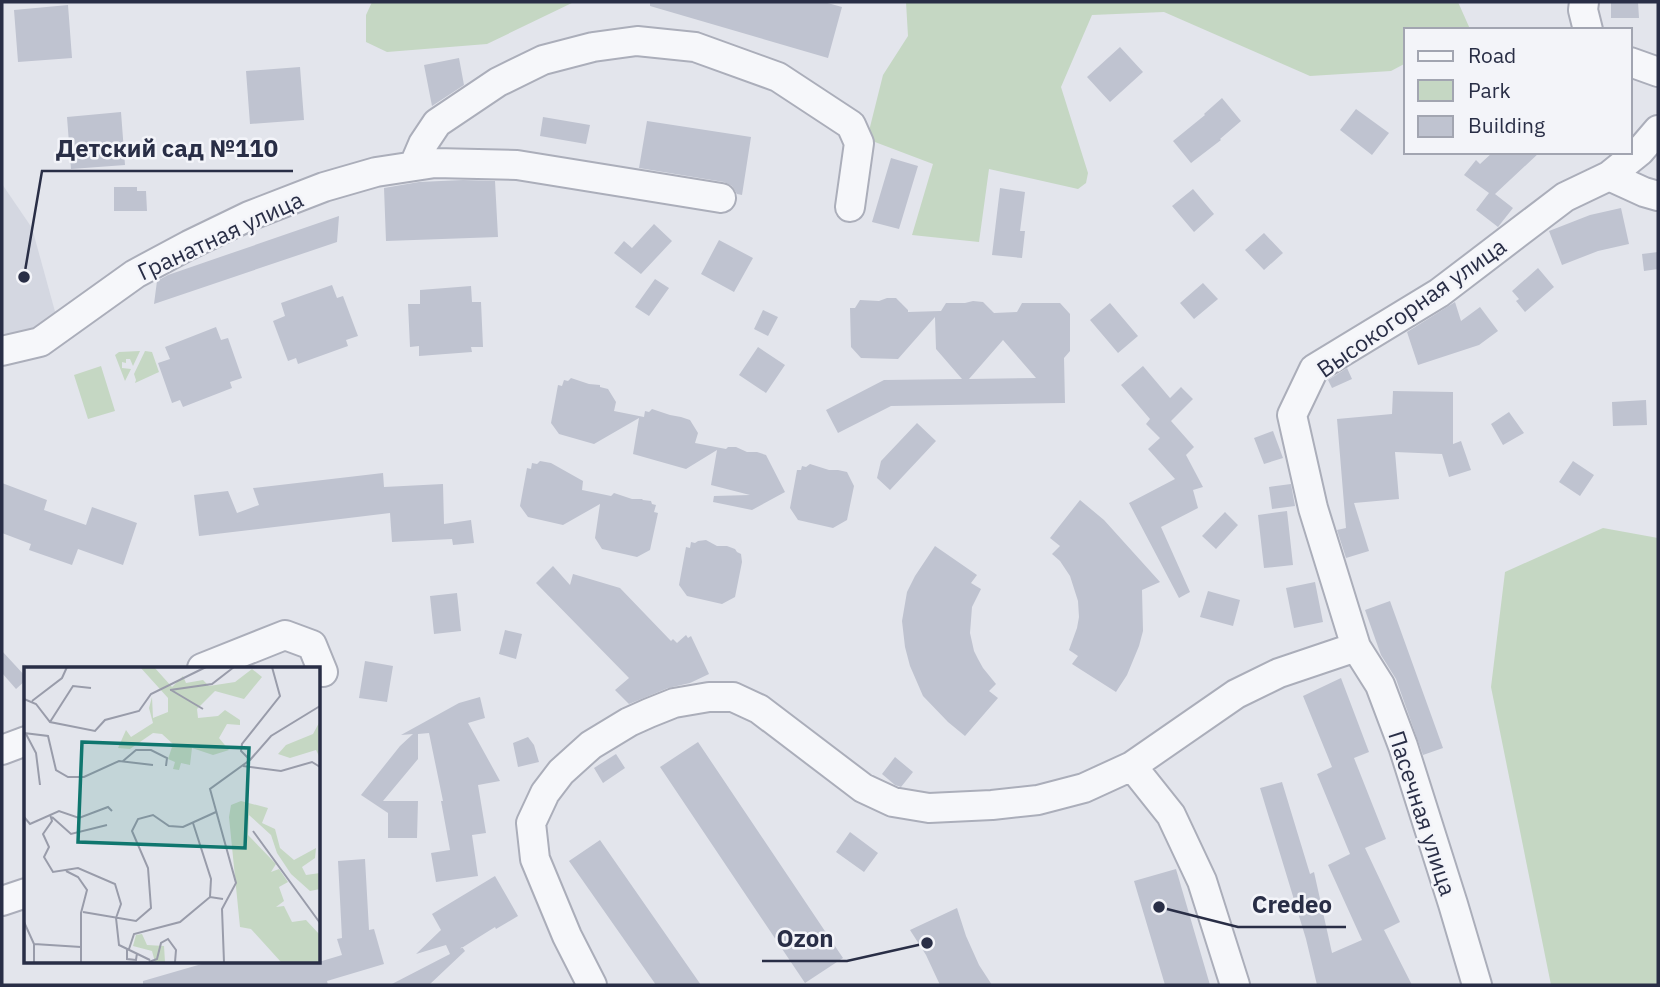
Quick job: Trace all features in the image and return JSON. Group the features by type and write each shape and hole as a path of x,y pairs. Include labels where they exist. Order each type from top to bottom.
{"street":[{"path":"1584,2 1588,28"},
{"path":"414,165 437,122 498,82 543,60 593,47 637,41 695,47 778,77 851,125 859,143 850,207"},
{"path":"1632,63 1658,72"},
{"name":"Высокогорная улица","path":"1356,647 1313,508 1292,415 1314,369 1439,293 1565,197 1609,176 1640,151 1658,130"},
{"name":"Гранатная улица","path":"2,351 40,342 135,274 249,216 324,187 376,172 435,163 517,165 721,198"},
{"path":"1609,176 1658,196"},
{"path":"205,667 285,635 312,645 323,671"},
{"path":"592,985 567,936 535,859 531,823 545,793 561,772 591,745 629,722 674,703 709,697 733,697 759,709 863,788 892,802 929,808 992,805 1038,800 1084,788 1132,766 1236,694 1279,673 1356,647"},
{"name":"Пасечная улица","path":"1356,647 1380,685 1403,746 1477,985"},
{"path":"2,750 24,742"},
{"path":"1132,766 1171,815 1202,881 1235,985"},
{"path":"2,901 24,894"}],"shaded area":[{"path":"2,184 32,228 59,326 2,347"}],"green space":[{"path":"372,2 574,2 487,44 387,52 366,42 366,15"},
{"path":"906,2 1458,2 1470,28 1404,28 1404,64 1391,71 1310,76 1164,12 1092,15 1061,87 1088,173 1086,183 1078,189 989,169 979,242 912,235 933,164 867,139 883,75 908,36"},
{"path":"140,351 133,366 130,359 126,359 126,363 122,362 122,368 131,369 125,381 115,355 119,352"},
{"path":"145,351 152,352 159,372 135,383 134,374"},
{"path":"101,366 115,411 88,419 74,375"},
{"path":"1603,528 1658,538 1658,985 1551,985 1491,687 1505,572"}],"building":[{"path":"650,2 824,2 842,7 828,58 650,6"},
{"path":"1611,2 1638,2 1639,18 1611,18"},
{"path":"68,5 72,58 18,62 14,10"},
{"path":"1120,47 1143,72 1110,102 1087,77"},
{"path":"459,58 464,85 432,106 424,65"},
{"path":"300,67 304,120 250,124 246,71"},
{"path":"1222,98 1241,121 1191,163 1173,141"},
{"path":"1356,109 1389,133 1372,155 1340,130"},
{"path":"121,112 125,165 71,169 67,117"},
{"path":"543,117 590,125 586,144 540,136"},
{"path":"647,121 751,137 742,195 737,194 732,186 724,182 639,168"},
{"path":"1491,154 1538,154 1495,194 1513,208 1498,227 1476,210 1489,193 1464,175 1476,160 1480,164"},
{"path":"891,158 918,166 899,229 872,222"},
{"path":"495,181 498,237 386,241 384,188 419,182"},
{"path":"114,187 137,187 137,191 146,191 147,211 114,211"},
{"path":"1000,188 1025,192 1020,231 1025,231 1022,258 992,255"},
{"path":"1193,189 1214,214 1194,232 1172,206"},
{"path":"1621,208 1629,244 1598,251 1562,265 1549,231 1590,215"},
{"path":"339,216 337,242 154,304 157,281 168,275"},
{"path":"654,224 672,241 641,274 614,253 624,241 632,248"},
{"path":"1264,233 1283,253 1264,270 1245,250"},
{"path":"719,240 753,258 734,292 701,274"},
{"path":"1658,252 1658,269 1644,271 1642,254"},
{"path":"1538,268 1554,287 1525,312 1512,291"},
{"path":"655,279 669,288 649,316 635,307"},
{"path":"1203,283 1218,299 1194,319 1180,303"},
{"path":"332,285 337,298 343,296 358,336 346,340 348,346 298,364 296,358 288,361 273,321 285,316 281,303"},
{"path":"471,286 472,302 481,302 483,347 471,347 472,352 419,356 419,346 410,347 408,304 420,304 420,290"},
{"path":"896,298 908,312 941,311 946,303 983,302 994,313 1017,312 1022,303 1060,303 1070,314 1070,351 1064,358 1065,403 891,406 838,433 826,410 884,380 962,379 936,349 935,317 898,359 861,358 851,347 850,308 855,308 860,300","holes":["1003,340 1036,378 969,379"]},
{"path":"1455,302 1461,321 1480,307 1498,331 1479,345 1418,365 1407,332"},
{"path":"1110,303 1138,336 1118,353 1090,320"},
{"path":"763,310 778,317 768,336 754,329"},
{"path":"216,327 221,340 228,338 242,378 230,382 232,388 183,407 180,400 172,403 158,363 170,359 165,347"},
{"path":"758,347 785,365 766,393 739,375"},
{"path":"1143,366 1170,398 1181,387 1193,399 1171,421 1194,447 1186,455 1203,487 1193,490 1198,508 1161,527 1190,592 1179,598 1129,503 1175,479 1148,449 1160,438 1146,424 1150,419 1121,385"},
{"path":"1347,368 1352,379 1332,388 1328,380"},
{"path":"571,378 608,389 616,402 614,411 644,417 645,411 652,409 690,420 698,433 695,443 726,449 736,447 766,455 785,492 752,510 713,502 714,496 750,495 711,485 717,450 686,469 633,454 639,418 594,444 559,434 551,423 558,385 562,386 564,380"},
{"path":"1393,391 1453,392 1453,444 1461,441 1471,470 1449,477 1442,454 1395,452 1399,499 1354,503 1369,551 1346,558 1337,530 1346,528 1337,419 1392,414"},
{"path":"1646,400 1647,425 1613,426 1612,402"},
{"path":"1509,412 1524,433 1503,445 1491,424"},
{"path":"917,423 936,441 890,490 877,478 881,461"},
{"path":"1273,431 1283,458 1264,464 1254,438"},
{"path":"540,461 551,463 583,481 582,490 611,496 614,493 651,501 656,505 654,512 658,513 650,550 637,557 602,549 595,538 600,504 563,525 528,517 520,506 527,468 531,469 532,463 537,464"},
{"path":"1573,461 1594,475 1580,496 1559,482"},
{"path":"810,464 847,472 854,486 847,520 833,528 798,520 790,508 797,470"},
{"path":"383,473 384,487 443,484 444,524 471,520 474,543 453,545 452,539 392,542 390,513 199,536 194,495 228,491 237,513 259,505 253,488"},
{"path":"2,483 47,500 44,510 86,525 92,507 137,523 123,565 78,549 72,565 29,550 31,544 2,533"},
{"path":"1291,484 1295,506 1272,509 1269,487"},
{"path":"1080,500 1104,520 1160,582 1142,590 1143,631 1127,675 1116,692 1072,664 1078,656 1069,650 1077,628 1078,601 1070,576 1052,554 1060,546 1050,538"},
{"path":"1287,511 1293,565 1264,568 1258,515"},
{"path":"1225,512 1238,525 1216,549 1202,536"},
{"path":"706,540 717,546 735,549 741,554 735,597 722,604 687,596 679,585 686,547 690,548 691,542"},
{"path":"935,546 977,575 971,583 981,589 972,607 970,633 978,659 996,684 989,691 998,698 965,736 923,696 905,647 902,621 907,592"},
{"path":"553,566 570,585 573,574 620,588 671,641 673,639 677,643 686,635 688,638 691,636 709,674 629,704 615,690 629,678 536,583"},
{"path":"1315,582 1323,622 1294,628 1286,588"},
{"path":"1208,591 1240,600 1233,626 1200,617"},
{"path":"457,593 461,631 434,634 430,596"},
{"path":"1390,601 1443,748 1423,755 1396,679 1381,655 1365,610"},
{"path":"505,630 522,634 516,659 499,654"},
{"path":"2,651 24,675 24,682 16,689 2,673"},
{"path":"365,661 393,666 387,702 359,698"},
{"path":"1341,678 1369,752 1354,758 1386,839 1365,848 1400,922 1384,930 1412,985 1317,985 1306,939 1260,788 1282,782 1310,874 1314,872 1332,953 1362,940 1328,865 1350,854 1317,774 1332,767 1303,696"},
{"path":"480,697 485,718 468,723 500,781 478,785 486,833 472,835 478,876 436,882 431,853 450,850 429,733 418,734 418,759 383,801 418,801 417,838 388,838 388,813 361,795 400,746 413,734 401,735 459,703"},
{"path":"528,737 534,745 539,762 518,767 513,743"},
{"path":"698,742 843,958 805,983 660,767"},
{"path":"616,754 625,768 603,783 594,768"},
{"path":"895,757 913,772 901,787 882,774"},
{"path":"850,832 878,853 864,872 836,852"},
{"path":"600,840 701,985 656,985 569,861"},
{"path":"365,859 369,930 374,929 384,964 327,981 328,985 143,985 143,981 209,962 320,962 342,955 337,939 342,938 338,861"},
{"path":"1176,869 1210,985 1165,985 1134,881"},
{"path":"495,876 518,916 462,948 465,951 429,985 390,985 450,954 446,945 416,954 441,930 432,914"},
{"path":"957,908 979,965 992,985 940,985 910,930"}],"place":[{"name":"Детский сад №110","path":"24,277"},
{"name":"Credeo","path":"1159,907"},
{"name":"Ozon","path":"927,943"}]}
